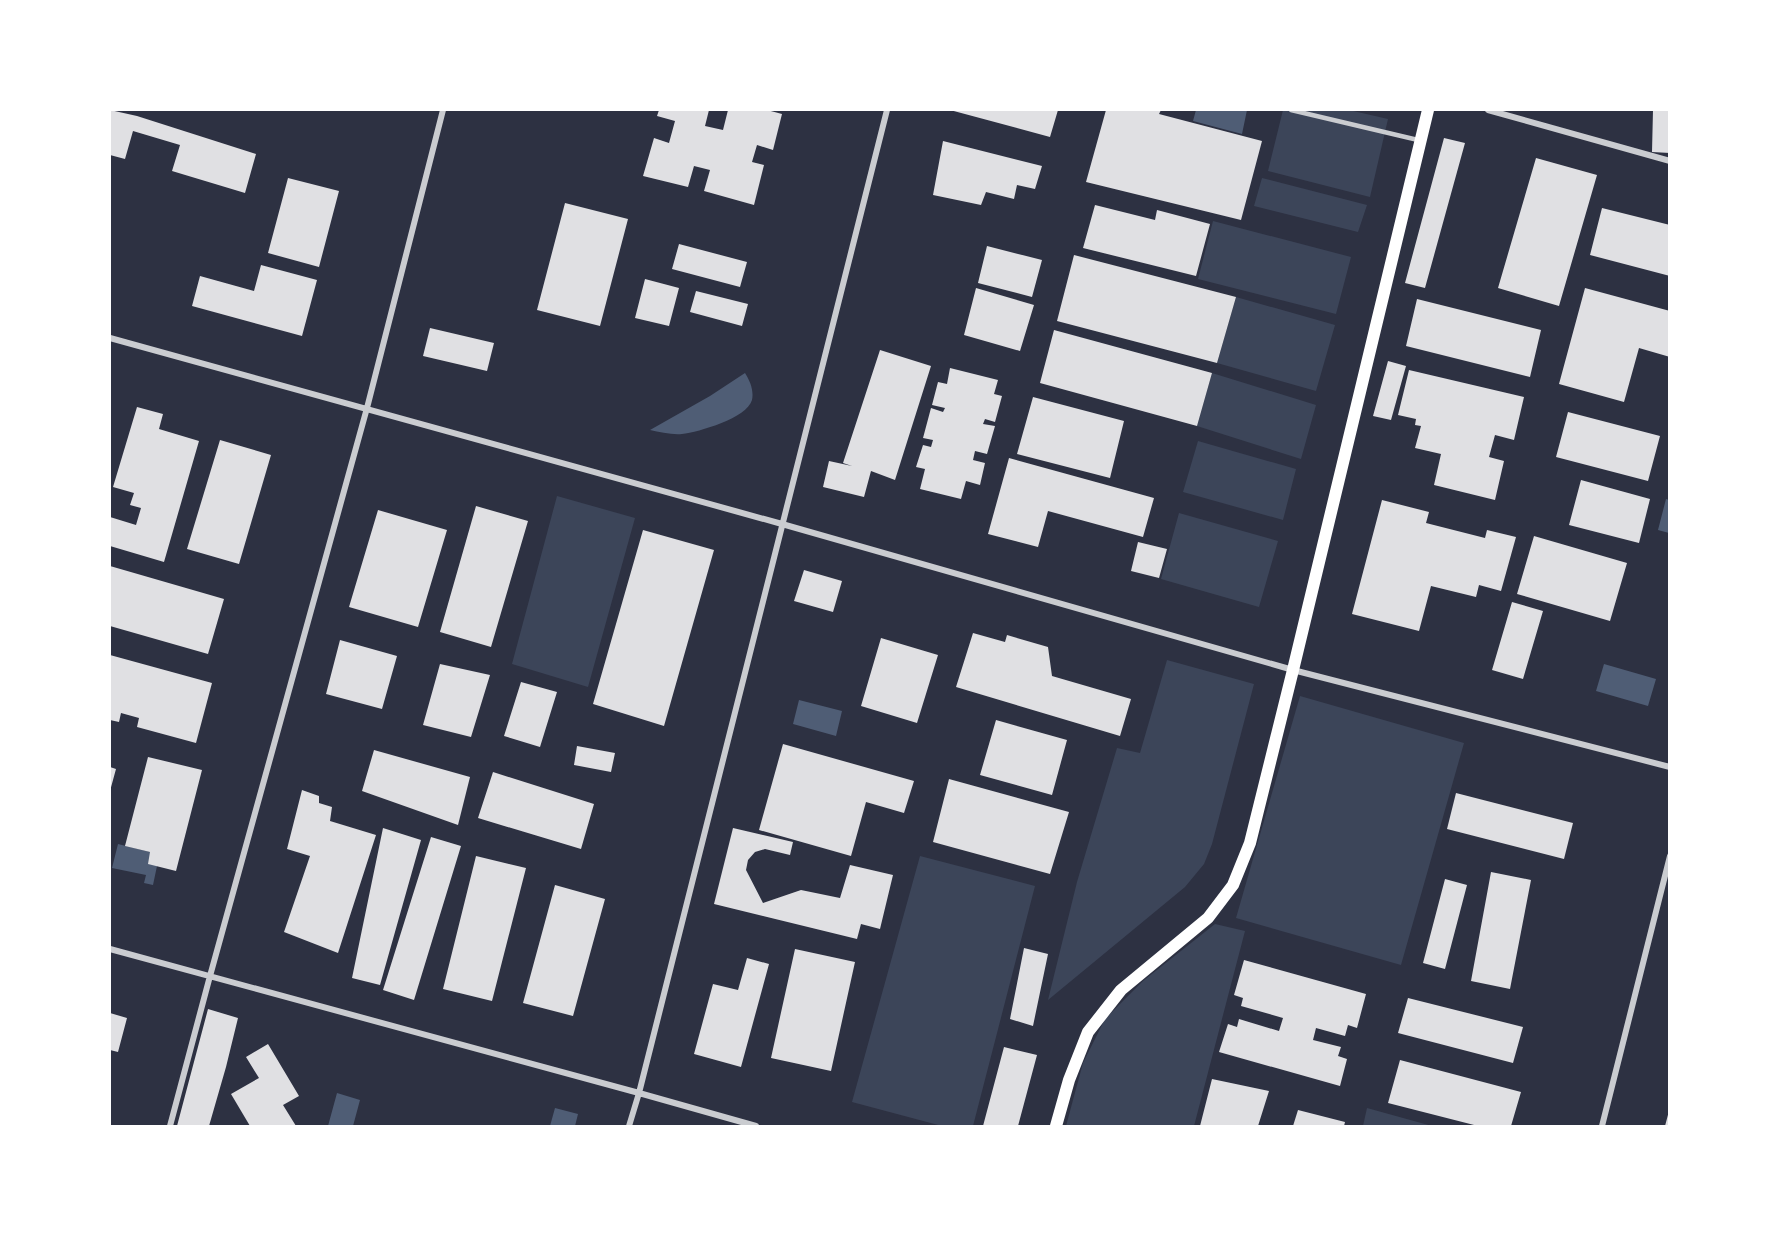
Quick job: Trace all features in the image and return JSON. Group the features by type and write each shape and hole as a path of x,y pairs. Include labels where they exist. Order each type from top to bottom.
{"main road":[{"path":"1056,1126 1069,1080 1088,1032 1121,990 1208,918 1233,885 1250,843 1428,110"}],"street":[{"path":"170,1126 367,408 443,110"},
{"path":"629,1126 887,110"},
{"path":"1488,110 1670,161"},
{"path":"110,338 782,524 1293,670 1670,767"},
{"path":"1602,1126 1670,856"},
{"path":"110,949 756,1126"}],"lane":[{"path":"1292,110 1421,141"}],"shaded area":[{"path":"1196,110 1247,110 1242,134 1193,121"},
{"path":"1283,110 1349,110 1388,119 1370,197 1268,171"},
{"path":"1262,178 1367,205 1358,232 1254,206"},
{"path":"1213,221 1351,257 1336,314 1198,279"},
{"path":"1236,297 1335,325 1316,391 1217,363"},
{"path":"745,373 751,386 752,400 741,413 721,423 690,433 674,434 650,430 710,396"},
{"path":"1212,373 1316,405 1301,459 1197,426"},
{"path":"1198,441 1296,469 1283,520 1183,492"},
{"path":"557,496 635,518 588,687 512,664"},
{"path":"1666,499 1669,500 1669,533 1658,530"},
{"path":"1179,513 1278,541 1259,607 1161,579"},
{"path":"1167,660 1254,684 1212,844 1204,864 1185,887 1048,1000 1077,882 1117,748 1140,753"},
{"path":"1604,664 1656,679 1648,706 1596,691"},
{"path":"1300,696 1464,743 1401,965 1236,918"},
{"path":"799,700 842,711 836,736 793,724"},
{"path":"118,844 150,852 157,866 153,885 144,883 146,875 112,868"},
{"path":"920,856 1035,886 973,1126 942,1126 852,1102"},
{"path":"1215,924 1245,931 1194,1126 1066,1126 1083,1063 1105,1019 1143,981"},
{"path":"337,1093 360,1100 353,1126 328,1126"},
{"path":"555,1108 578,1114 575,1126 550,1126"},
{"path":"1367,1108 1432,1126 1363,1126"}],"building":[{"path":"110,110 137,116 256,154 245,193 172,171 180,145 133,131 125,159 110,155"},
{"path":"659,110 709,110 705,126 723,130 728,110 767,110 782,114 773,150 757,145 752,162 764,165 754,205 704,191 710,170 694,166 688,187 643,176 654,138 669,143 675,121 657,116"},
{"path":"950,110 1058,110 1050,137"},
{"path":"1106,110 1161,110 1159,114 1262,141 1241,220 1086,182"},
{"path":"1653,110 1670,110 1670,153 1652,152"},
{"path":"1444,138 1465,143 1425,288 1405,283"},
{"path":"943,141 1042,166 1035,189 1017,185 1014,199 986,192 981,205 933,195"},
{"path":"1536,158 1597,175 1559,306 1498,288"},
{"path":"288,178 339,191 319,267 268,253"},
{"path":"565,203 628,219 600,326 537,310"},
{"path":"1095,205 1155,220 1157,210 1210,224 1196,276 1083,248"},
{"path":"1602,208 1670,225 1670,276 1590,255"},
{"path":"679,244 747,262 740,287 672,269"},
{"path":"987,246 1042,260 1032,297 978,283"},
{"path":"1074,255 1236,297 1217,363 1057,321"},
{"path":"261,265 317,280 302,336 192,306 200,276 254,291"},
{"path":"645,279 679,288 669,326 635,318"},
{"path":"976,288 1034,305 1020,351 964,335"},
{"path":"1585,288 1670,311 1670,357 1639,348 1624,402 1559,384"},
{"path":"696,291 748,304 742,326 690,312"},
{"path":"1417,299 1541,330 1530,377 1406,346"},
{"path":"430,328 494,343 487,371 423,356"},
{"path":"1054,330 1212,373 1197,426 1040,383"},
{"path":"880,350 931,366 895,480 871,471 864,497 823,487 829,461 852,466 843,463"},
{"path":"1388,361 1406,366 1391,420 1373,416"},
{"path":"950,368 998,380 994,394 1002,396 995,422 985,419 983,424 995,426 987,454 975,451 973,460 985,463 980,485 966,481 961,499 920,489 925,469 916,467 923,445 931,447 933,440 923,438 931,408 943,412 945,408 932,405 938,382 947,384"},
{"path":"1409,370 1524,397 1514,440 1495,435 1489,457 1504,461 1495,500 1434,485 1441,454 1415,448 1421,426 1415,425 1416,419 1398,415"},
{"path":"1033,397 1124,421 1110,478 1017,454"},
{"path":"137,407 163,414 159,429 199,441 164,562 110,546 110,517 136,525 141,508 130,505 134,493 113,487"},
{"path":"1568,412 1660,436 1648,481 1556,457"},
{"path":"220,440 271,455 239,564 187,549"},
{"path":"1009,458 1154,498 1143,537 1048,511 1038,547 988,534"},
{"path":"1581,480 1650,499 1639,543 1569,525"},
{"path":"1382,500 1429,512 1426,523 1485,538 1487,530 1516,537 1501,591 1479,585 1476,597 1431,586 1419,631 1352,614"},
{"path":"476,506 528,521 491,647 440,632"},
{"path":"378,510 447,530 418,627 349,607"},
{"path":"643,530 714,550 664,726 593,704"},
{"path":"1534,536 1627,563 1610,621 1517,594"},
{"path":"1138,542 1167,549 1159,578 1131,571"},
{"path":"110,566 224,599 208,654 110,626"},
{"path":"804,570 842,581 833,612 794,601"},
{"path":"1512,602 1543,611 1523,679 1492,670"},
{"path":"973,633 1005,642 1007,635 1048,647 1052,676 1131,699 1120,736 956,687"},
{"path":"881,638 938,655 917,723 861,706"},
{"path":"340,640 397,656 382,709 326,694"},
{"path":"110,655 212,683 196,743 137,727 139,718 121,713 119,722 110,720"},
{"path":"440,664 490,675 471,737 423,725"},
{"path":"521,682 557,692 540,747 504,736"},
{"path":"996,720 1067,740 1052,795 980,775"},
{"path":"783,744 914,781 904,813 866,802 851,856 759,830"},
{"path":"577,746 615,753 611,772 574,765"},
{"path":"374,750 470,777 458,825 362,791"},
{"path":"148,757 202,770 176,871 148,864 150,852 125,846"},
{"path":"110,767 116,769 110,791"},
{"path":"493,772 594,804 581,849 478,818"},
{"path":"949,779 1069,812 1050,874 933,842"},
{"path":"302,790 319,796 319,803 332,807 330,821 376,835 338,953 284,932 310,856 287,849"},
{"path":"1456,793 1573,823 1564,859 1447,829"},
{"path":"383,828 421,840 380,985 352,978"},
{"path":"733,828 793,842 790,855 765,849 755,852 748,860 746,870 763,903 801,890 840,898 850,865 893,875 880,929 861,924 857,939 714,904"},
{"path":"431,837 461,846 414,1000 383,990"},
{"path":"476,856 526,868 492,1001 443,989"},
{"path":"1491,872 1531,880 1510,989 1471,981"},
{"path":"1445,879 1467,885 1445,969 1423,963"},
{"path":"555,885 605,899 573,1016 523,1003"},
{"path":"1024,948 1048,954 1033,1026 1010,1019"},
{"path":"795,949 855,962 831,1071 771,1058"},
{"path":"747,958 769,964 741,1067 694,1054 713,984 738,990"},
{"path":"1244,960 1366,994 1357,1028 1348,1025 1345,1036 1316,1028 1313,1040 1341,1047 1338,1056 1347,1059 1340,1086 1219,1052 1228,1024 1237,1027 1239,1019 1279,1031 1283,1018 1241,1006 1243,998 1234,995"},
{"path":"1408,998 1523,1027 1513,1063 1398,1033"},
{"path":"208,1009 238,1018 226,1067 209,1126 177,1126"},
{"path":"110,1013 127,1018 118,1052 110,1050"},
{"path":"268,1044 299,1096 283,1105 296,1126 250,1126 231,1094 259,1078 246,1057"},
{"path":"1004,1047 1037,1055 1018,1126 983,1126"},
{"path":"1400,1060 1521,1092 1511,1126 1478,1126 1388,1103"},
{"path":"1212,1079 1269,1091 1258,1126 1200,1126"},
{"path":"1298,1110 1345,1122 1344,1126 1293,1126"},
{"path":"1669,1111 1670,1126 1665,1126"}]}
